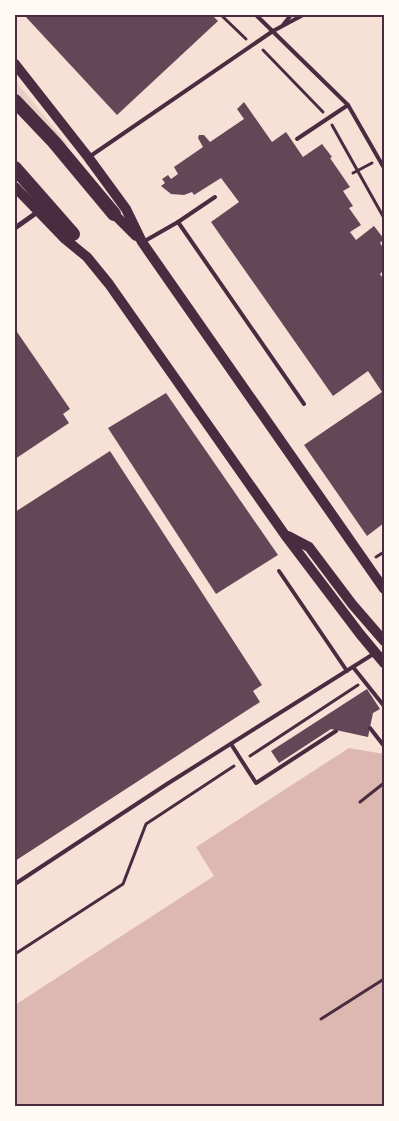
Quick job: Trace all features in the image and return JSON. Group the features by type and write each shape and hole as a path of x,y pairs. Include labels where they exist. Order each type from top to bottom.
{"highway":[{"path":"15,101 120,212"},
{"path":"15,168 73,234"}],"main road":[{"path":"15,64 88,157 120,212 381,579 384,589"},
{"path":"15,187 65,238 87,257"},
{"path":"73,234 87,257 109,284 285,535 384,663"},
{"path":"285,535 308,547 384,641"}],"street":[{"path":"15,228 39,211"}],"lane":[{"path":"256,15 348,105 384,168"},
{"path":"281,26 291,15"},
{"path":"88,157 273,31 304,15"},
{"path":"297,139 348,105"},
{"path":"142,242 178,222 215,197"},
{"path":"178,222 304,404"},
{"path":"279,571 347,670"},
{"path":"15,884 376,652"},
{"path":"353,666 384,706"},
{"path":"370,728 384,746"},
{"path":"231,744 256,783 336,731"}],"path":[{"path":"221,15 252,45 260,46 328,118 384,218"},
{"path":"353,173 378,157"},
{"path":"15,954 123,884 146,824 364,681"},
{"path":"360,802 384,783"},
{"path":"321,1019 384,979"}],"shaded area":[{"path":"15,80 68,145 66,148 15,93"},
{"path":"349,748 384,754 384,1106 15,1106 15,1005 214,876 196,847"}],"building":[{"path":"24,15 212,15 218,21 117,115"},
{"path":"244,102 272,142 286,132 303,157 322,144 350,187 343,191 353,206 349,208 361,225 350,232 356,240 374,226 384,239 380,243 384,249 384,270 380,274 384,280 384,523 367,536 304,445 382,392 368,371 333,396 211,222 239,202 221,178 194,195 192,192 184,195 171,194 161,186 165,183 162,179 168,175 171,179 178,174 174,167 203,147 198,138 199,135 204,135 210,142 244,119 237,109"},
{"path":"15,329 70,409 63,414 69,423 15,459"},
{"path":"166,393 278,555 216,594 108,428"},
{"path":"110,451 262,685 253,691 260,702 15,861 15,512"},
{"path":"367,689 380,709 373,713 368,737 331,729 279,763 271,751"}]}
